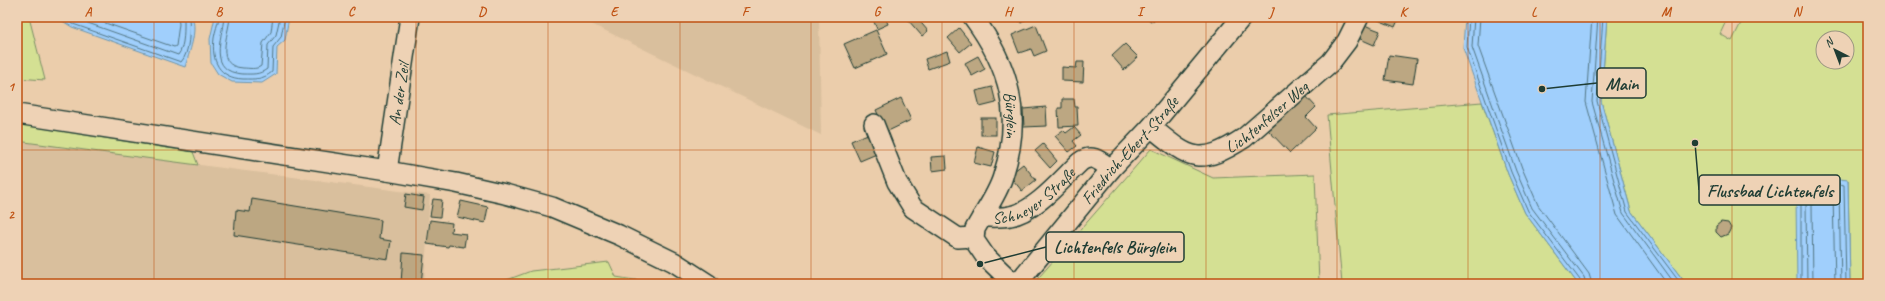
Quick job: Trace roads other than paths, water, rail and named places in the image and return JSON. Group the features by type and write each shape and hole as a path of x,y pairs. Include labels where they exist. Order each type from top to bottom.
{"street":[{"name":"An der Zeil","path":"387,171 410,17"},
{"name":"Bürglein","path":"973,17 989,40 1000,60 1008,82 1012,109 1011,137 1003,177 982,217"},
{"name":"Friedrich-Ebert-Straße","path":"1016,284 1111,169 1150,127 1242,17"},
{"name":"Lichtenfelser Weg","path":"1150,127 1185,153 1195,156 1205,157 1228,148 1244,138 1331,62 1347,41 1359,17"},
{"path":"17,114 456,183 552,207 649,249 674,262 708,284"},
{"path":"874,124 897,182 913,208 958,238 973,237"},
{"name":"Schneyer Straße","path":"1016,284 985,256 973,237 975,229 982,217 1010,216 1022,213 1041,200 1080,162 1087,158 1094,157 1111,169"}],"water":[{"path":"56,17 192,17 194,29 191,49 185,67 72,27"},
{"path":"215,17 289,17 285,40 277,47 276,74 262,83 232,82 218,74 211,63 210,39"},
{"path":"1465,17 1607,17 1601,101 1631,211 1686,284 1578,284 1525,213 1508,174 1463,48"},
{"path":"1824,177 1848,180 1850,284 1797,284 1796,197"}],"place":[{"name":"Main","path":"1542,89"},
{"name":"Flussbad Lichtenfels","path":"1695,143"},
{"name":"Lichtenfels Bürglein","path":"980,264"}]}
